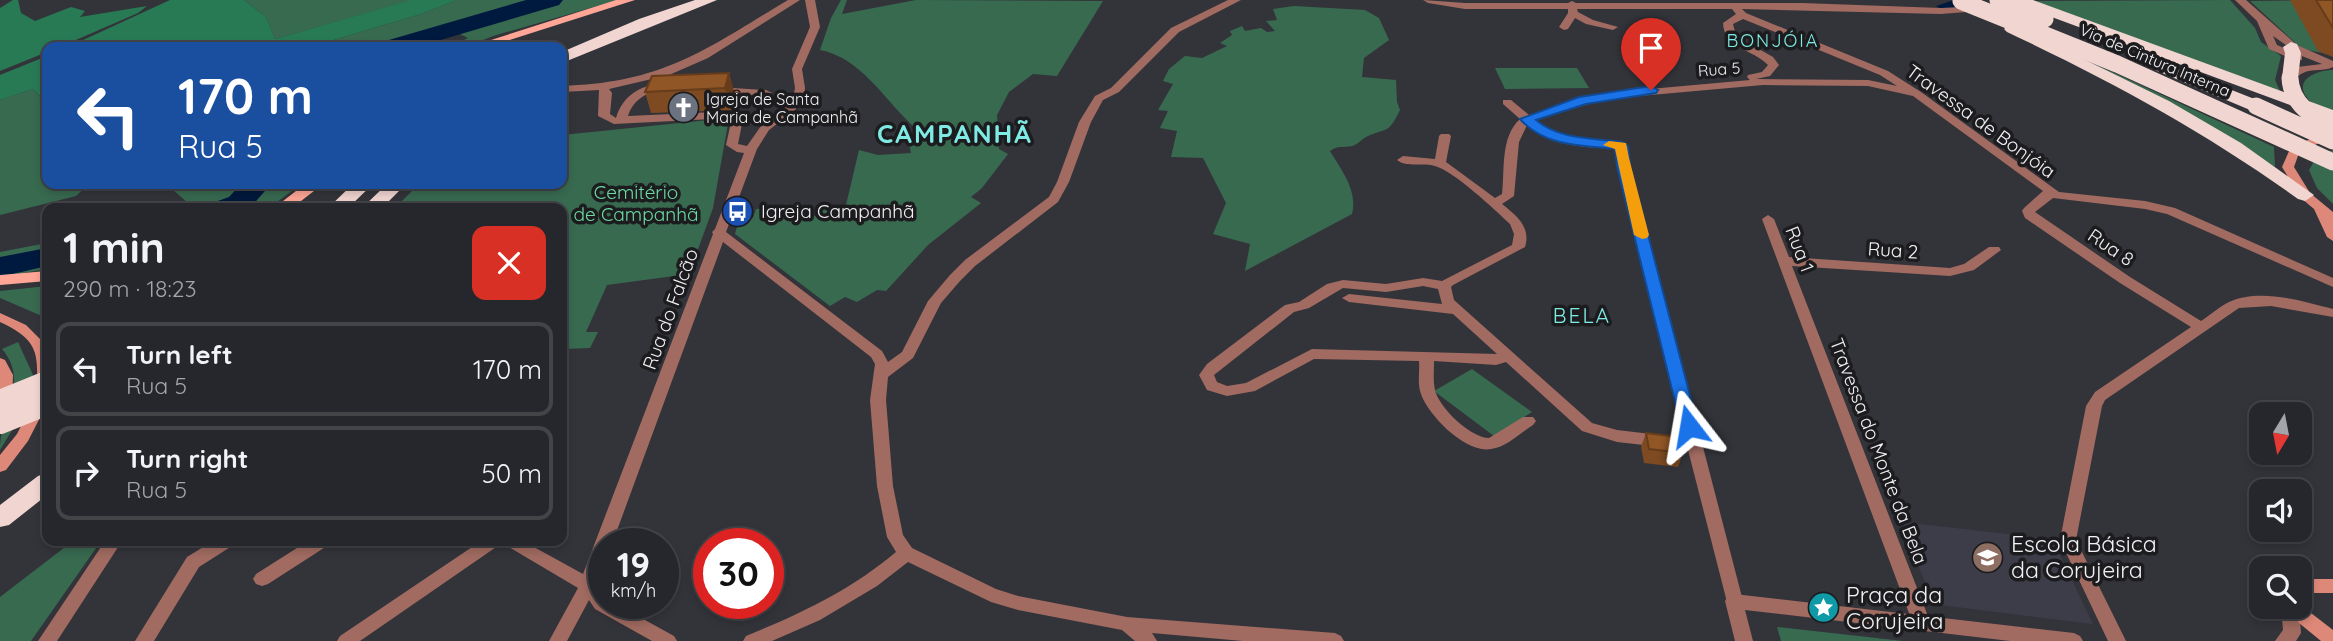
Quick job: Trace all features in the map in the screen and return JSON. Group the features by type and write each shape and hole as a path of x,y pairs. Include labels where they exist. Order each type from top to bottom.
{"highway":[{"path":"564,42 632,13 672,0"},
{"path":"567,56 644,22 710,0"},
{"name":"Via de Cintura Interna","path":"1998,0 2053,17 2333,140"},
{"path":"2019,0 2053,17 2333,116"},
{"path":"1960,1 2010,28 2107,73 2196,121 2305,195"},
{"name":"Via de Cintura Interna","path":"1960,1 2118,64 2333,162"},
{"path":"2292,52 2291,92 2300,104 2333,129"},
{"path":"343,203 358,189"},
{"path":"376,203 392,189"},
{"path":"0,402 42,385"},
{"path":"0,422 42,405"},
{"path":"0,518 42,486"}],"main road":[{"path":"491,42 629,0"},
{"path":"2333,140 2314,141 2294,151 2288,167 2305,195 2333,218"},
{"path":"289,203 309,189"},
{"path":"2320,209 2333,236"},
{"path":"0,280 42,276"},
{"path":"0,317 14,322 30,335 42,357"},
{"path":"0,413 4,407 2,371"},
{"path":"0,466 23,436 42,400"},
{"path":"2312,586 2330,585"},
{"path":"2306,619 2333,640"}],"street":[{"path":"567,89 603,87 656,75 710,52 795,0"},
{"name":"Rua do Falcão","path":"609,528 751,149 765,128 798,99 800,88 797,69 815,27 810,0"},
{"path":"883,373 908,355 935,301 955,278 970,263 1054,199 1086,122 1100,98 1115,90 1175,30 1236,0"},
{"path":"1212,13 1248,0"},
{"path":"1428,0 1465,6 1923,11 1975,9 2012,0"},
{"path":"2240,0 2260,19 2271,44 2330,66"},
{"path":"1573,8 1590,22 1613,27"},
{"path":"1564,27 1573,8"},
{"path":"1702,86 1766,74 1773,68 1769,58 1731,38 1727,31 1728,23 1739,10"},
{"name":"Travessa de Bonjóia","path":"1739,10 1851,57 1898,82 2049,192 2069,199 2136,204 2171,211 2333,283"},
{"path":"2290,78 2301,69 2330,66"},
{"path":"1898,82 1913,74"},
{"name":"Rua 5","path":"1527,119 1594,98 1774,81 1877,84 1917,94"},
{"path":"603,87 604,116 614,121 738,114"},
{"path":"629,121 622,118 623,109 633,98 653,88 676,87"},
{"path":"703,89 766,93"},
{"path":"743,92 732,145 741,150 751,149"},
{"path":"1507,102 1543,133 1557,138 1622,146 1624,166 1744,641"},
{"path":"1493,204 1508,197 1514,135 1518,124 1527,119"},
{"path":"1440,163 1445,136"},
{"path":"1403,160 1440,163 1518,224 1521,240 1518,247 1456,277 1444,287"},
{"name":"Rua 8","path":"2049,192 2047,197 2028,211 2029,215 2201,327"},
{"name":"Rua 1","path":"1768,219 1796,292"},
{"path":"718,232 877,354 883,373 878,400 885,486 895,537 906,553 991,595 1127,624 1335,641"},
{"name":"Rua 2","path":"1784,261 1950,272 1969,267 1994,250"},
{"path":"1508,356 1496,359 1312,354 1250,387 1227,391 1212,386 1206,375 1212,367 1290,308 1303,307 1338,284 1387,288 1423,280 1434,281 1444,287 1448,302 1587,427 1617,436 1694,445"},
{"name":"Travessa do Monte da Bela","path":"1796,292 1922,624"},
{"path":"1349,298 1457,310"},
{"path":"2117,641 2068,540 2094,406 2100,396 2222,312 2242,303 2286,303 2333,313"},
{"path":"1426,356 1429,373 1427,391 1439,413 1480,445 1489,445 1528,421"},
{"path":"47,641 111,546"},
{"path":"144,641 193,562 218,546"},
{"path":"262,579 313,546"},
{"path":"346,641 487,546"},
{"path":"518,546 588,585"},
{"path":"752,641 797,624 834,605 872,582 906,553"},
{"name":"Rua do Falcão","path":"558,641 588,585"},
{"path":"1734,601 2074,641"},
{"path":"628,619 668,641"},
{"path":"2284,641 2292,633 2289,619"},
{"path":"1127,624 1148,641"}],"shaded area":[{"name":"Escola Básica da Corujeira","path":"1902,522 2052,539 2093,624 1933,604"}],"green space":[{"path":"18,0 21,13 35,21 71,7 85,11 80,17 147,6 138,13 71,42 42,42 42,54 0,71 0,8"},
{"path":"170,0 244,0 266,17 275,39 411,0 457,0 421,14 327,42 79,42"},
{"path":"244,0 413,0 275,39 266,17"},
{"path":"457,0 618,0 478,42 460,42 468,38 458,33 426,42 327,42 421,14"},
{"path":"841,0 847,0 842,14 916,0 1103,1 1057,76 1033,74 1009,92 997,115 999,149 1008,154 982,188 971,197 981,203 928,245 886,291 877,290 857,302 845,297 830,306 735,234 739,219 753,218 756,209 801,207 799,217 818,216 820,206 846,205 859,150 878,155 911,153 909,143 916,133 912,125 870,80 848,61 820,50 831,18"},
{"path":"2230,0 2255,28 2261,42 2281,56 2275,80 2281,93 2033,1"},
{"path":"2333,0 2333,55 2302,49 2250,1"},
{"path":"1294,6 1365,10 1379,18 1389,40 1364,58 1362,77 1396,80 1400,110 1386,129 1354,145 1330,151 1351,189 1352,214 1245,271 1250,244 1213,234 1226,203 1203,158 1171,157 1177,131 1160,128 1168,111 1158,110 1173,84 1163,81 1169,69 1185,56 1202,58 1227,46 1220,43 1232,35 1230,31 1242,26 1245,31 1261,28 1267,32 1275,31 1266,21 1277,20 1273,9"},
{"path":"42,58 42,98 33,89 0,100 0,75"},
{"path":"2093,63 2274,147 2275,167"},
{"path":"1495,68 1577,68 1589,88 1505,89"},
{"path":"2333,70 2333,114 2310,101 2303,86 2308,77"},
{"path":"33,89 42,99 42,189 84,189 76,196 0,215 0,100"},
{"name":"Cemitério de Campanhã","path":"729,118 713,208 689,274 607,285 586,332 598,332 590,348 567,349 567,203 400,203 414,189 567,189 567,134"},
{"path":"2333,150 2333,204 2317,188 2309,170 2317,156"},
{"path":"172,189 294,189 276,203 187,202"},
{"path":"42,244 42,270 0,277 0,252"},
{"path":"42,287 42,316 0,298 0,291"},
{"path":"18,342 33,375 17,422 0,450 14,385 10,361 2,349"},
{"path":"1472,369 1532,412 1494,436 1434,391"},
{"path":"66,546 98,546 31,641 0,641 0,597"},
{"path":"1777,627 1903,641 1781,641"}],"building":[{"path":"2316,0 2333,0 2333,28"},
{"path":"729,73 725,88 645,92 652,76"},
{"path":"1646,433 1679,437 1683,453 1649,449"}],"waterway":[{"path":"408,42 551,0"},
{"path":"1943,6 1976,0"},
{"path":"239,203 252,189"},
{"path":"0,267 42,258"}],"slow traffic":[{"path":"1609,145 1622,146 1622,158 1642,235"}],"place":[{"name":"Igreja de Santa Maria de Campanhã","path":"683,108"},
{"name":"Igreja Campanhã","path":"738,211"},
{"name":"Escola Básica da Corujeira","path":"1988,557"},
{"name":"Praça da Corujeira","path":"1823,608"}],"district":[{"name":"BONJÓIA","path":"1773,41"},
{"name":"CAMPANHÃ","path":"955,134"},
{"name":"BELA","path":"1582,316"}],"route":[{"path":"1651,90 1584,100 1527,119 1543,133 1557,138 1622,146 1624,166 1689,426"}]}
